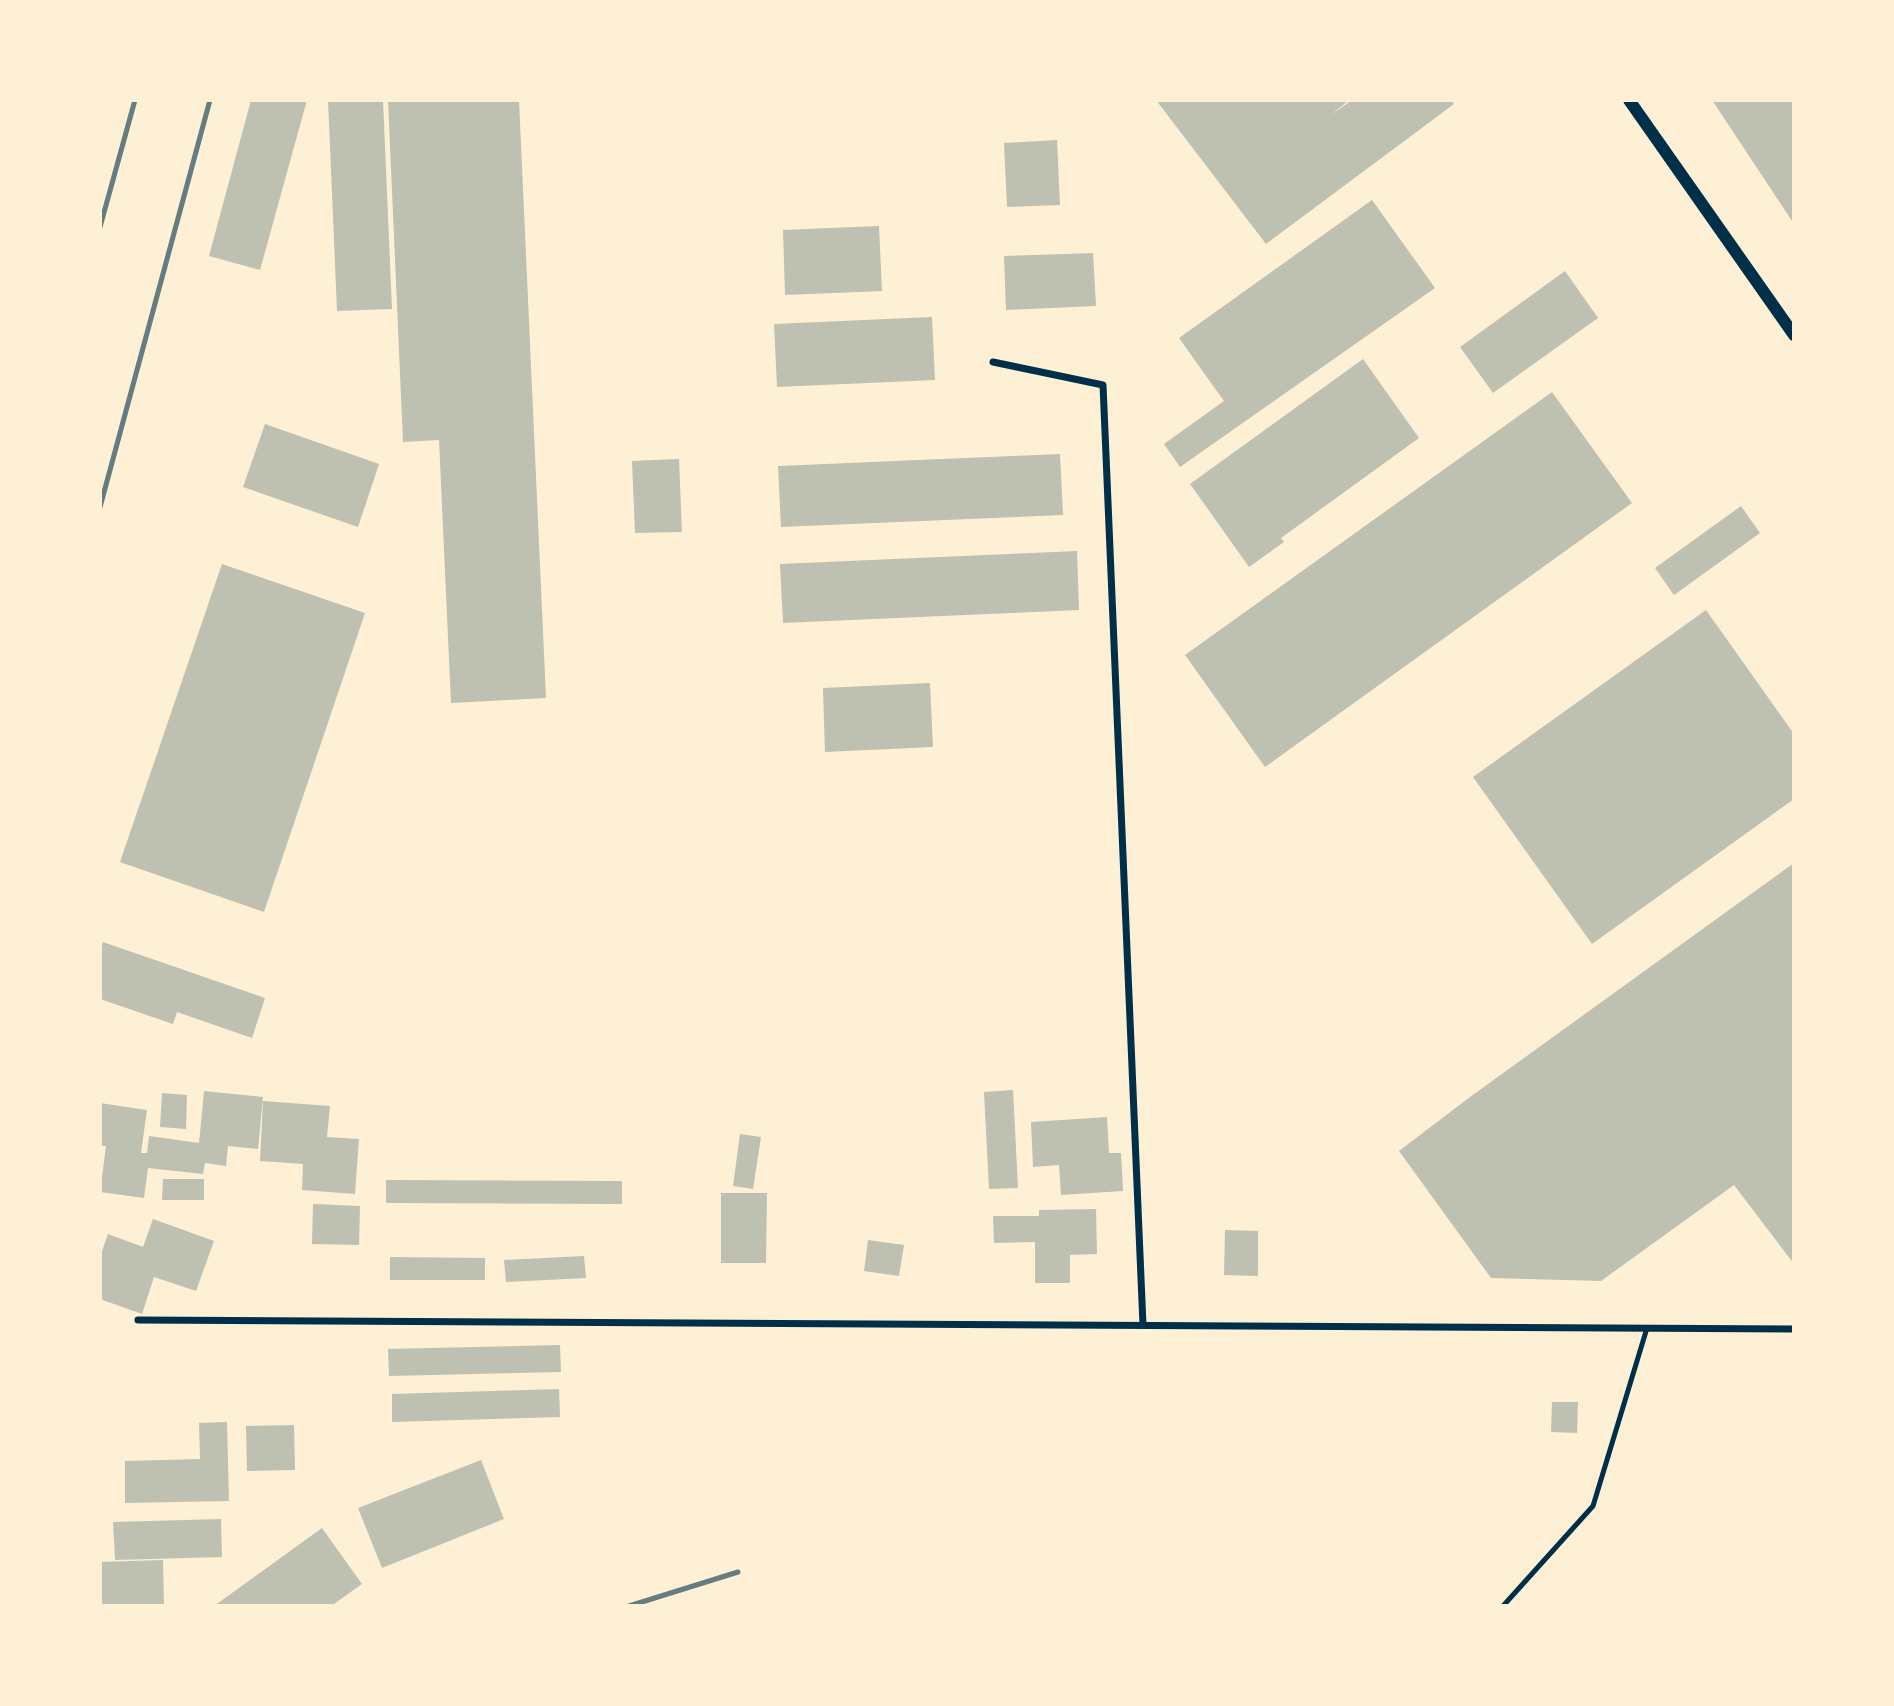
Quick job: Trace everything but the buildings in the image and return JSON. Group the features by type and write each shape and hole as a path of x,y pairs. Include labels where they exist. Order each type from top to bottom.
{"street":[{"path":"1629,100 1794,335"},
{"path":"993,362 1103,385 1143,1325"},
{"path":"138,1320 1794,1329"}],"lane":[{"path":"1503,1606 1593,1506 1647,1328"}],"railway":[{"path":"100,227 135,100"},
{"path":"100,507 210,100"},
{"path":"629,1606 738,1572"}]}
